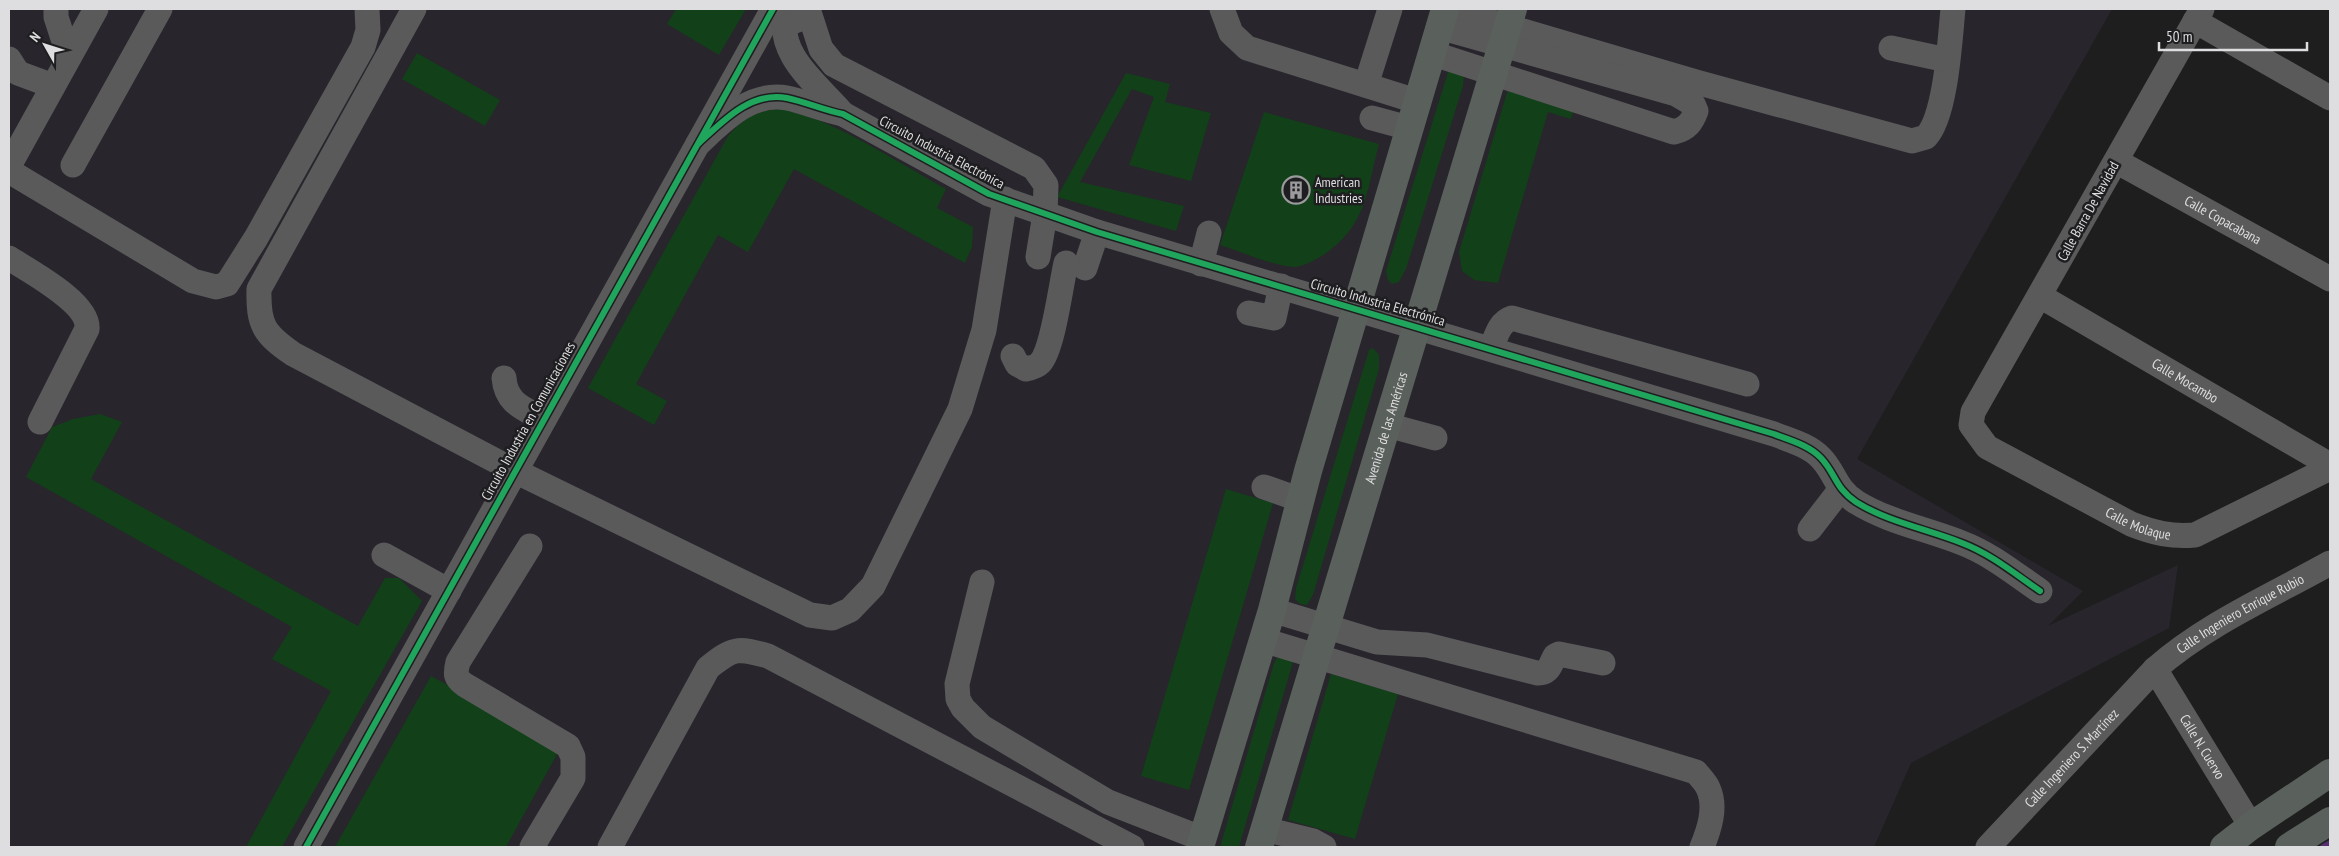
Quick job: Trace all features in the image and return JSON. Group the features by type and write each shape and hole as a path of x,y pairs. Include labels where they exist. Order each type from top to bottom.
{"main road":[{"path":"1202,843 1272,610 1301,500 1416,101 1444,15"},
{"name":"Avenida de las Américas","path":"1262,838 1418,327 1507,26"},
{"path":"2224,847 2251,826 2330,773"},
{"path":"2292,846 2330,821"}],"street":[{"path":"56,9 56,18 69,58"},
{"path":"9,166 96,9"},
{"path":"74,165 160,9"},
{"path":"9,171 179,274 204,285 216,287 227,284 261,230 363,47 368,30 366,9"},
{"path":"414,9 259,289 258,313 264,327 275,342 293,354 514,471 810,615 832,618 850,610 874,586 960,409 984,330 1005,199"},
{"path":"1222,9 1231,34 1247,48 1416,101"},
{"path":"1366,85 1390,9"},
{"path":"1444,15 1507,26 1696,82 1912,141 1926,138 1934,125 1947,60 1953,9"},
{"path":"782,14 810,14 821,49 834,65 1034,168 1046,185 1045,214 1038,257"},
{"name":"Circuito Industria en Comunicaciones","path":"306,847 698,144 782,14"},
{"name":"Circuito Industria Electrónica","path":"782,14 789,49 798,66 843,114"},
{"path":"2198,15 2330,98"},
{"name":"Calle Barra De Navidad","path":"1973,412 2198,15"},
{"path":"1431,53 1674,132 1683,130 1689,125 1696,111 1693,104 1676,94 1507,26"},
{"path":"1891,48 1947,60"},
{"path":"9,59 18,73 53,86"},
{"name":"Circuito Industria Electrónica","path":"698,144 730,115 748,104 764,99 785,98 821,110 843,114 990,194 1097,232 1774,434 1805,447 1821,458 1840,490 1876,513 1963,543 1988,555 2040,591"},
{"path":"1372,118 1409,128"},
{"name":"Calle Copacabana","path":"2116,161 2330,279"},
{"path":"1013,356 1017,364 1026,369 1039,364 1044,358 1076,266 1097,232"},
{"path":"1201,264 1209,233"},
{"path":"9,258 72,301 85,314 88,322 87,329 40,422"},
{"path":"1249,313 1274,318 1281,286"},
{"name":"Calle Mocambo","path":"2040,296 2330,467"},
{"path":"1491,349 1500,328 1507,320 1512,318 1747,384"},
{"path":"504,378 505,390 513,401 543,419"},
{"name":"Calle Molaque","path":"1973,412 1972,425 1986,447 2132,524 2153,533 2173,536 2195,534 2330,467"},
{"path":"1387,425 1435,438"},
{"path":"1264,487 1301,500"},
{"path":"1810,529 1840,490"},
{"path":"530,546 458,662 455,673 457,679 465,685 568,746 573,757 573,778 532,847"},
{"path":"384,555 449,591"},
{"name":"Calle Ingeniero Enrique Rubio","path":"2155,669 2175,651 2199,635 2330,563"},
{"path":"982,582 958,684 958,699 963,708 982,727 1108,802 1202,843"},
{"path":"1272,610 1326,627 1380,633 1537,674 1544,674 1555,656 1567,654 1602,669"},
{"path":"1263,640 1696,772 1709,789 1711,802 1711,822 1702,847"},
{"path":"610,847 708,668 727,653 746,650 768,656 1132,847"},
{"name":"Calle N. Cuervo","path":"2155,669 2251,826"},
{"name":"Calle Ingeniero S. Martínez","path":"1988,847 2155,669"},
{"path":"1262,838 1313,841 1324,847"}],"shaded area":[{"path":"9,9 2112,9 1857,459 2083,591 2048,626 2178,565 2169,628 1911,763 1874,847 9,847"}],"green space":[{"path":"676,9 746,9 719,55 667,24"},
{"path":"417,53 500,100 485,126 402,79"},
{"path":"1449,69 1464,73 1463,86 1406,269 1399,282 1392,284 1388,280 1386,271"},
{"path":"1126,73 1170,84 1165,102 1211,113 1191,181 1129,165 1154,97 1132,89 1080,182 1184,206 1176,231 1057,197"},
{"path":"1509,86 1575,105 1571,119 1548,112 1498,283 1474,280 1462,271 1459,252"},
{"path":"782,109 802,114 844,132 946,189 937,208 973,227 972,247 965,263 794,169 748,252 718,235 636,384 667,401 654,425 588,388 728,136 746,119 758,113"},
{"path":"1264,112 1379,144 1367,193 1356,220 1348,233 1337,245 1319,258 1297,267 1275,264 1220,245"},
{"path":"1373,348 1379,355 1379,369 1313,595 1307,605 1300,604 1295,599 1296,588 1369,350"},
{"path":"100,414 122,422 91,479 358,626 385,578 399,578 422,601 282,847 246,847 331,691 272,659 292,627 26,477 52,427 73,419"},
{"path":"1226,489 1273,503 1189,790 1141,776"},
{"path":"1278,656 1289,658 1293,662 1239,847 1220,847 1274,663"},
{"path":"1331,674 1398,694 1355,839 1288,820"},
{"path":"431,676 561,747 506,847 335,847"}],"waterway":[{"path":"2323,847 2330,843"}],"cycle path":[{"path":"306,847 773,9"},
{"path":"698,144 738,110 761,99 787,98 843,114 989,194 1097,232 1774,434 1805,446 1821,458 1840,486 1856,502 1881,515 1973,548 2040,591"}],"place":[{"name":"American Industries","path":"1296,190"}]}
